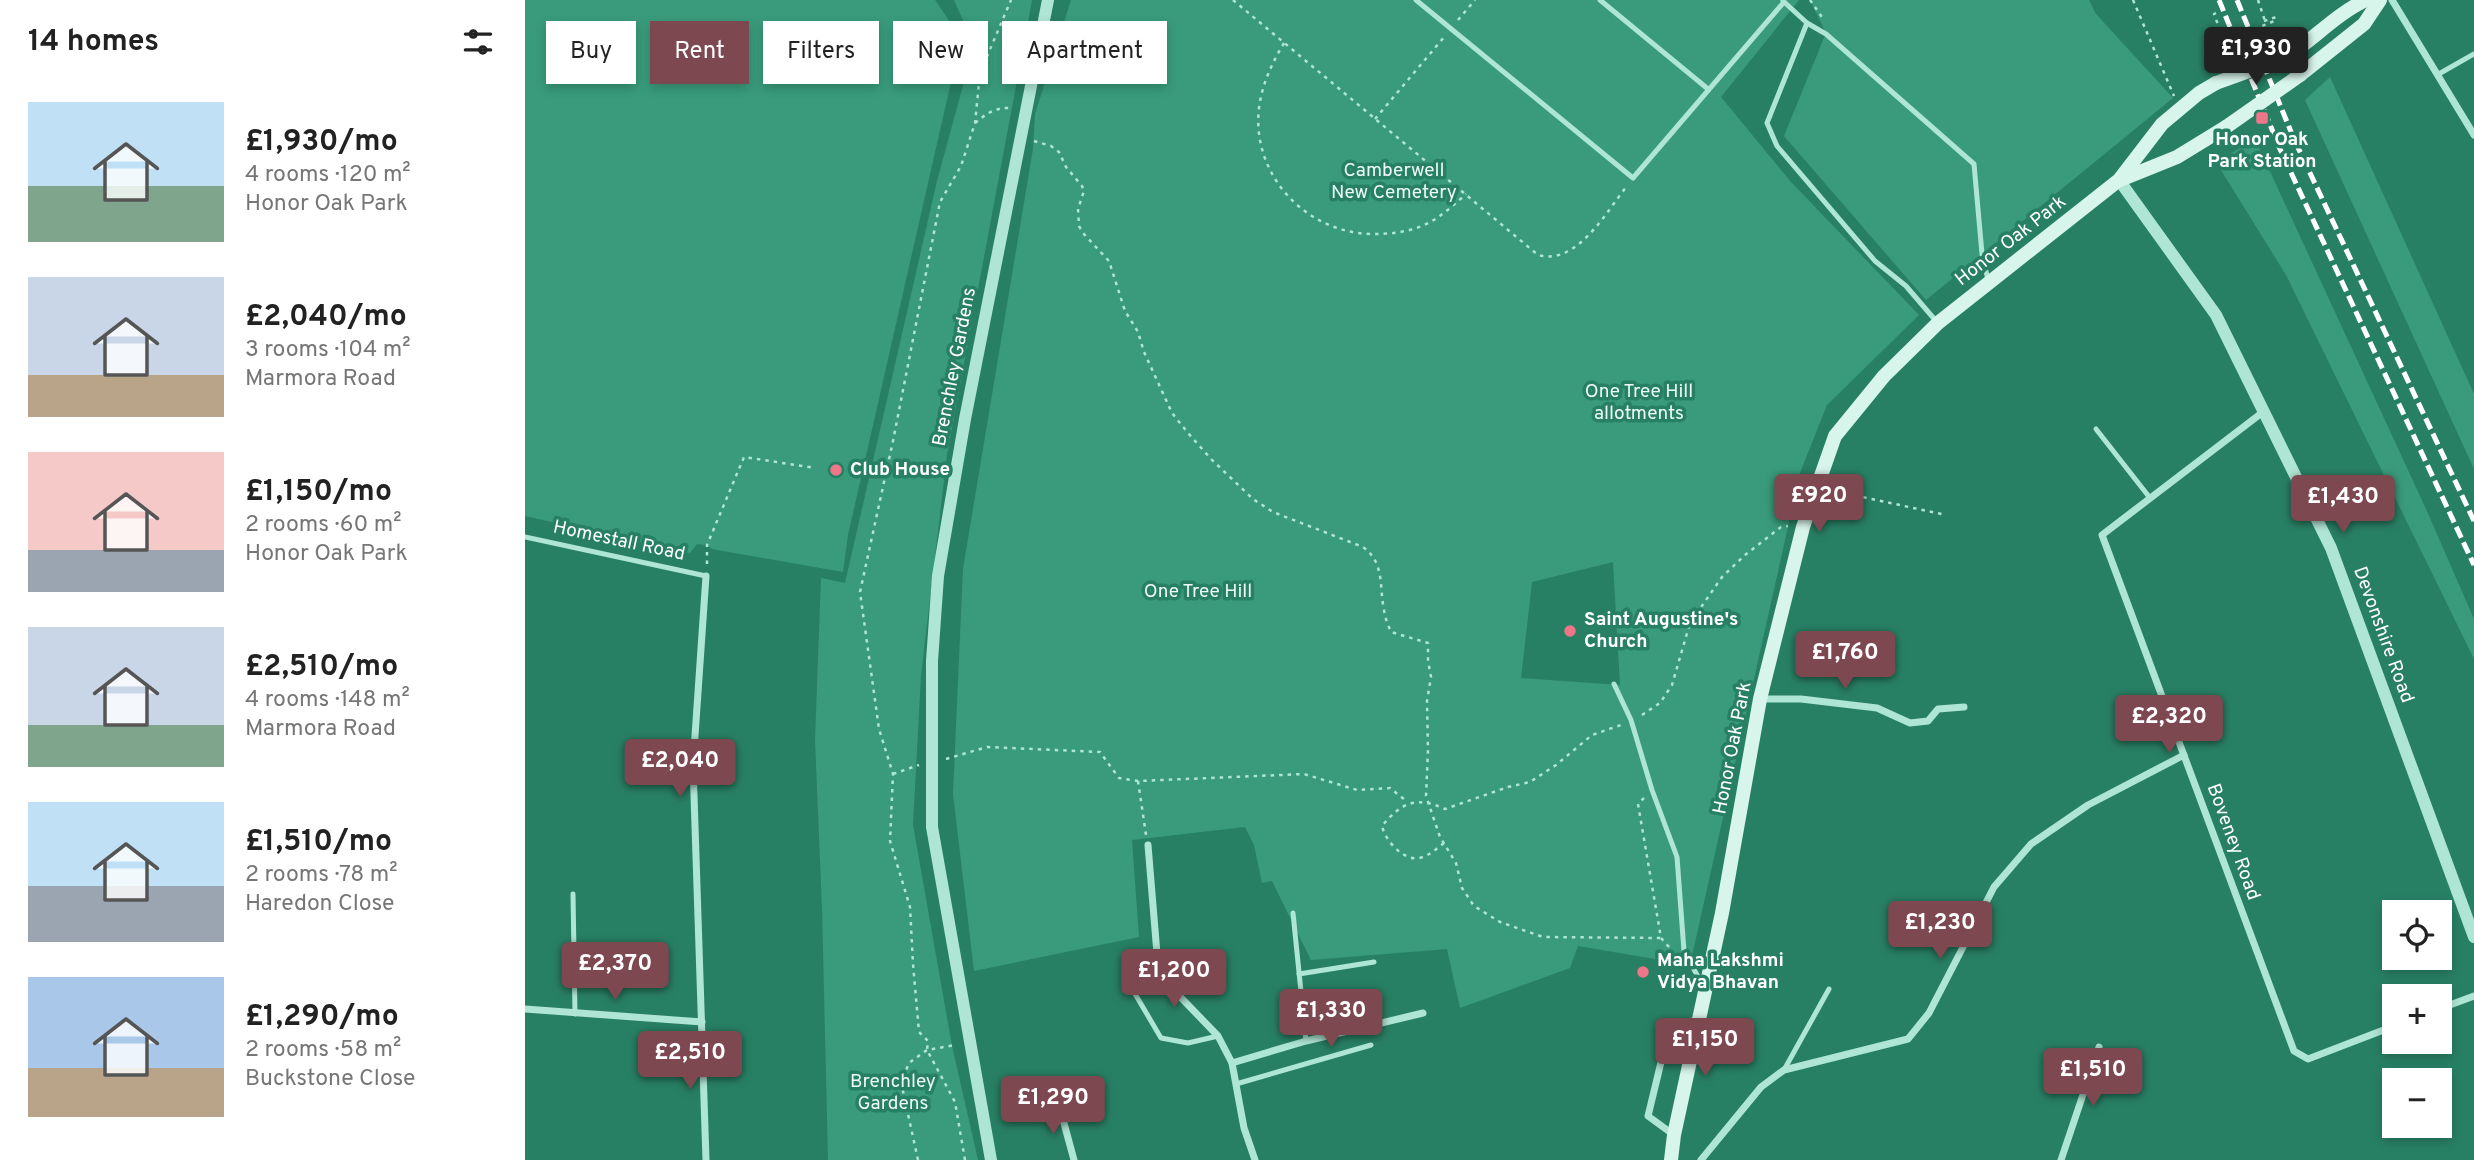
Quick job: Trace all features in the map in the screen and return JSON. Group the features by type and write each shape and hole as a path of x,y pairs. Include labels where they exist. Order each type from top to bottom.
{"main road":[{"name":"Honor Oak Park","path":"1671,1160 1674,1135 1706,991 1760,699 1803,527 1835,436 1884,376 1938,323 2119,180 2161,124 2216,83 2285,58 2352,6 2366,0"},
{"name":"Honor Oak Park","path":"2119,180 2177,157 2226,127 2364,24 2380,0"}],"street":[{"name":"Brenchley Gardens","path":"991,1160 932,827 932,661 938,576 965,419 1048,0"},
{"path":"2392,0 2474,135"},
{"name":"Devonshire Road","path":"2119,180 2216,315 2331,548 2474,937"},
{"name":"Boveney Road","path":"2263,412 2102,535 2294,1051 2308,1059 2382,1031"},
{"path":"706,576 692,765 706,1160"},
{"path":"1760,699 1801,699 1877,708 1910,723 1928,720 1938,709 1964,707"},
{"path":"1701,1160 1761,1087 1784,1070 1909,1039 1929,1013 1994,887 2032,844 2088,805 2184,755"},
{"path":"1148,845 1158,966 1164,980 1218,1036 1232,1063 1244,1128 1255,1160"},
{"path":"2452,1004 2474,996"},
{"path":"525,1009 702,1022"},
{"path":"1232,1063 1306,1041 1423,1013"},
{"path":"1674,1135 1648,1116 1670,1025 1700,1020"},
{"path":"2061,1160 2099,1047"},
{"path":"1059,1105 1074,1160"}],"lane":[{"path":"1416,0 1633,178 1783,1 1807,23 1826,34 1974,164 1982,254 1989,283"},
{"path":"1601,0 1708,89"},
{"path":"1807,23 1767,123 1777,146 1875,261 1906,286 1938,323"},
{"path":"2437,75 2474,54"},
{"path":"2096,429 2150,498"},
{"name":"Homestall Road","path":"525,537 706,576"},
{"path":"1614,684 1631,720 1652,790 1677,857 1683,951 1706,991"},
{"path":"573,894 575,1014"},
{"path":"1293,913 1306,1041"},
{"path":"1299,974 1374,962"},
{"path":"1131,987 1161,1038 1188,1043 1218,1036"},
{"path":"1784,1070 1829,989"},
{"path":"1236,1084 1371,1045"}],"path":[{"path":"965,1160 955,1101 927,1050 928,1041 919,1032 910,907 890,841 893,774 879,729 860,592 940,202 961,166 975,123 980,73 1011,0"},
{"path":"1233,0 1538,255 1548,258 1560,256 1586,237 1633,178"},
{"path":"1375,119 1475,0"},
{"path":"1810,0 1824,19 1826,34"},
{"path":"2133,0 2181,108"},
{"path":"2258,0 2265,23"},
{"path":"2216,13 2214,14 2225,39"},
{"path":"2215,45 2277,20"},
{"path":"2245,32 2259,68"},
{"path":"1284,43 1264,84 1259,109 1259,132 1264,157 1273,177 1302,210 1340,231 1386,234 1408,231 1430,222 1466,194"},
{"path":"975,123 1000,107 1027,110"},
{"path":"1022,139 1044,143 1059,152 1066,167 1082,186 1084,191 1078,209 1079,226 1109,261 1125,311 1137,332 1172,413 1188,433 1210,459 1253,499 1273,512 1363,547 1371,553 1380,568 1384,611 1391,632 1428,643 1431,677 1427,701 1427,802 1444,843 1456,863 1462,888 1474,906 1500,922 1543,937 1661,938 1638,804 1652,790"},
{"path":"706,576 707,545 744,457 815,468"},
{"path":"1817,487 1946,515"},
{"path":"1636,719 1660,703 1672,685 1690,623 1722,578 1745,555 1781,527 1788,526"},
{"path":"1444,843 1430,854 1416,859 1403,855 1392,844 1382,826 1399,808 1410,803 1427,802 1445,809 1530,782 1556,765 1592,735 1627,722"},
{"path":"947,759 988,747 1100,752 1119,778 1137,781 1304,774 1357,790 1389,788 1405,800"},
{"path":"1137,781 1148,845"},
{"path":"918,1160 901,1082 909,1063 927,1050 969,1041"}],"green space":[{"path":"525,0 935,0 949,21 893,21 893,84 951,84 848,535 843,572 712,549 707,545 697,544 690,553 525,516"},
{"name":"Brenchley Gardens","path":"954,0 1032,0 1028,21 1002,21 1002,84 1016,84 947,455 921,675 913,825 952,1046 978,1160 828,1160 815,740 821,578 845,583 937,181 963,84 988,84 988,21 963,21"},
{"path":"1071,0 1799,0 1721,97 1791,182 1919,315 1827,405 1800,473 1690,965 1578,946 1570,968 1460,1008 1447,949 1311,960 1272,881 1262,883 1254,845 1245,827 1132,840 1139,937 974,971 953,794 963,569 1033,149 1035,114 1044,84 1167,84 1167,21 1064,21","holes":["1613,562 1620,685 1521,678 1532,582"]},
{"path":"1810,0 2089,0 2096,14 2173,98 1926,300 1784,136 1826,33"},
{"path":"2330,77 2474,394 2474,469 2305,100"},
{"path":"2255,139 2474,619 2474,659 2286,275 2216,162"}],"railway":[{"path":"2219,0 2280,149 2474,565"},
{"path":"2237,0 2294,139 2474,521"}],"place":[{"name":"Honor Oak Park Station","path":"2262,118"},
{"name":"Club House","path":"836,470"},
{"name":"Saint Augustine's Church","path":"1570,631"},
{"name":"Maha Lakshmi Vidya Bhavan","path":"1643,972"}],"park label":[{"name":"Camberwell New Cemetery","path":"1394,182"},
{"name":"One Tree Hill allotments","path":"1639,403"},
{"name":"One Tree Hill","path":"1198,592"}]}
